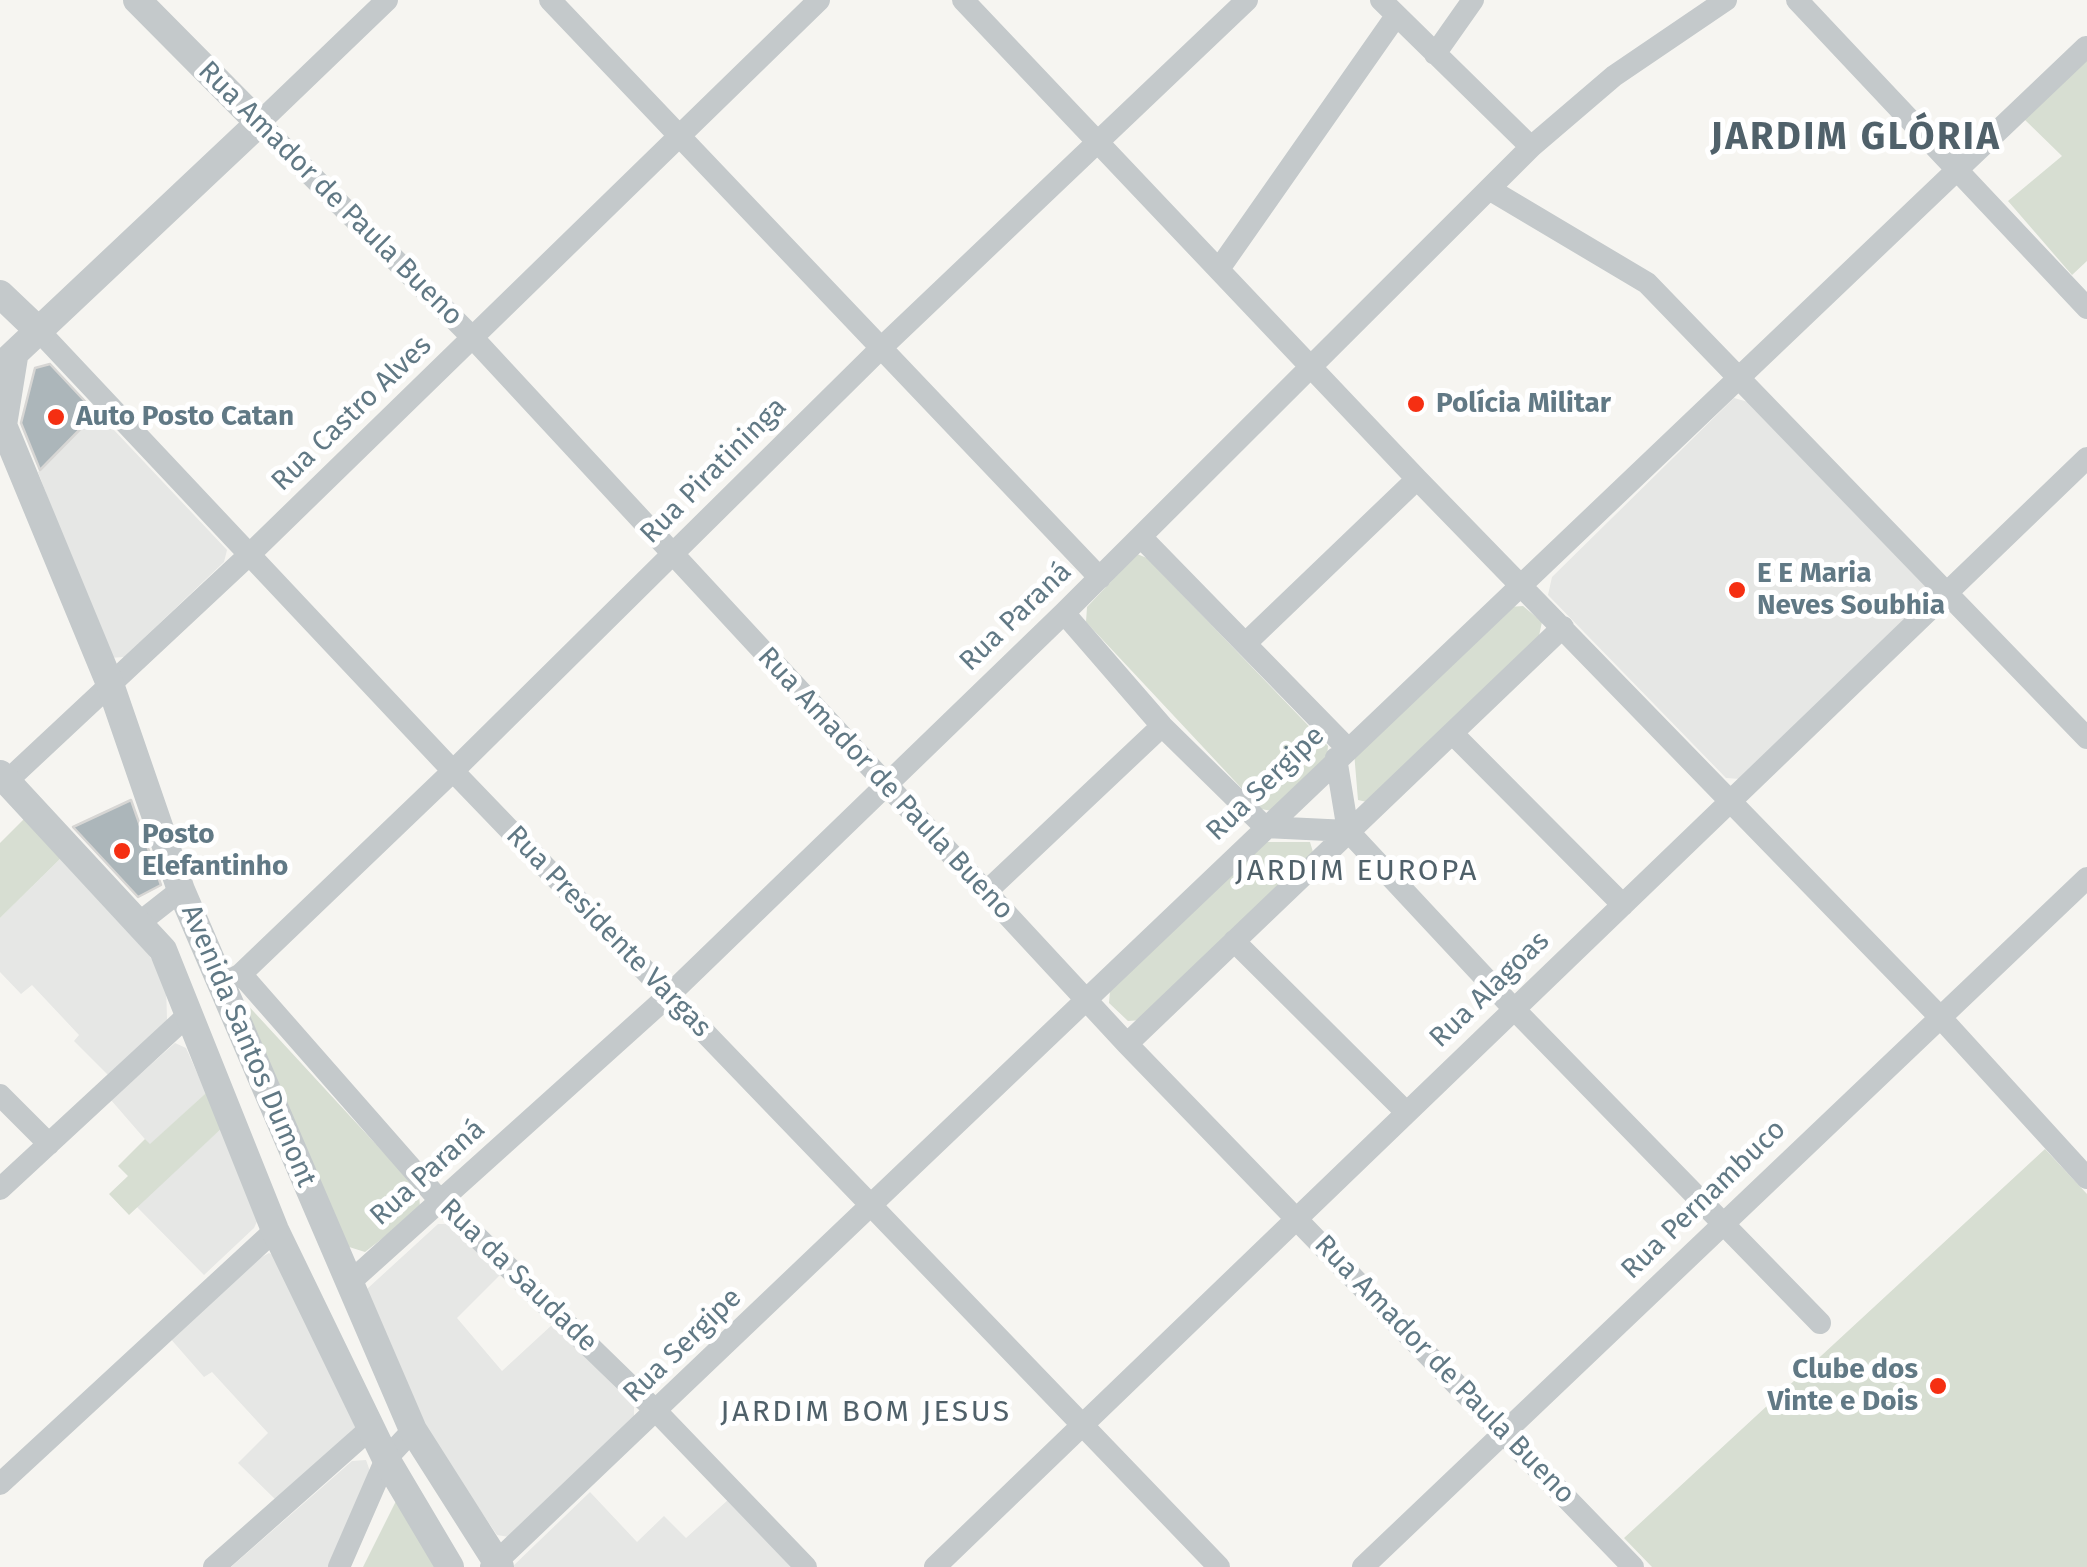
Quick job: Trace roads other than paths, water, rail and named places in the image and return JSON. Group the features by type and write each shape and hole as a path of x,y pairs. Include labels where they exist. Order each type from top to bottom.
{"street":[{"name":"Rua Amador de Paula Bueno","path":"137,0 473,338 1127,1044 1633,1567"},
{"path":"181,890 110,684 5,435 7,362 387,0"},
{"path":"550,0 1100,578"},
{"name":"Rua Castro Alves","path":"3,777 250,554 819,0"},
{"path":"963,0 1100,140 1417,479 1940,1016 2087,1178"},
{"name":"Rua Piratininga","path":"232,979 453,771 879,350 1247,0"},
{"path":"1435,54 1474,0"},
{"name":"Rua Paraná","path":"349,1283 668,996 1100,578 1531,146 1695,7 1726,0"},
{"path":"1797,0 1958,166 2087,308"},
{"path":"1219,268 1388,8 1531,146"},
{"name":"Rua Sergipe","path":"496,1565 1088,1002 1341,752 1522,586 2086,48"},
{"path":"1489,189 1647,283 1740,374 1944,594 2087,738"},
{"name":"Rua Presidente Vargas","path":"0,294 668,996 1220,1567"},
{"name":"Rua Alagoas","path":"935,1567 2087,458"},
{"path":"1248,642 1417,479"},
{"path":"1141,537 1248,642 1341,752 1348,832 1820,1324"},
{"path":"1064,613 1162,726 1265,827 1348,832"},
{"path":"1127,1044 1563,627"},
{"path":"986,892 1162,726"},
{"path":"1452,733 1623,905"},
{"path":"3,777 138,924"},
{"name":"Rua Pernambuco","path":"1363,1567 2087,878"},
{"name":"Avenida Santos Dumont","path":"450,1567 386,1458 275,1230 163,950 138,924 181,890 232,979 349,1283 413,1430 496,1565"},
{"path":"1234,941 1406,1112"},
{"name":"Rua da Saudade","path":"232,979 442,1202 657,1412 806,1567"},
{"path":"0,1189 188,1014"},
{"path":"0,1094 50,1144"},
{"path":"0,1484 275,1230"},
{"path":"214,1567 371,1428"},
{"path":"339,1567 386,1458 413,1430"}],"place":[{"name":"Polícia Militar","path":"1416,404"},
{"name":"Auto Posto Catan","path":"56,417"},
{"name":"E E Maria Neves Soubhia","path":"1737,590"},
{"name":"Posto Elefantinho","path":"122,851"},
{"name":"Clube dos Vinte e Dois","path":"1938,1386"}],"district":[{"name":"JARDIM GLÓRIA","path":"1856,138"},
{"name":"JARDIM EUROPA","path":"1357,872"},
{"name":"JARDIM BOM JESUS","path":"866,1413"}]}
